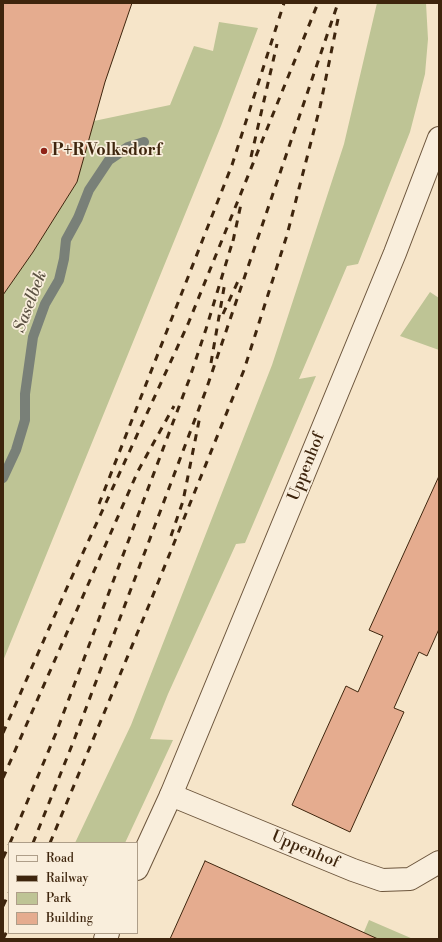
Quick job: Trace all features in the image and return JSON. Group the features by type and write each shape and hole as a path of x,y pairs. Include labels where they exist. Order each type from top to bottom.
{"street":[{"name":"Uppenhof","path":"138,867 171,795 395,254 439,138"},
{"name":"Uppenhof","path":"171,795 353,870 382,880 410,879 439,862"}],"green space":[{"path":"377,3 426,3 428,39 425,74 410,132 358,264 347,266 299,379 316,376 245,543 236,544 168,694 150,739 173,740 125,842 75,842 131,725 272,365 344,144"},
{"path":"219,22 258,28 221,126 3,661 3,295 77,182 94,121 170,105 194,46 213,51"},
{"path":"430,292 439,298 439,350 400,336"},
{"path":"369,920 413,939 361,939"}],"building":[{"name":"P+R Volksdorf","path":"3,3 132,3 105,82 77,182 33,252 3,295"},
{"path":"439,476 439,629 427,656 419,652 394,708 404,712 350,832 292,805 346,686 358,692 383,636 369,630"},
{"path":"205,861 314,910 378,939 170,939"}],"waterway":[{"name":"Saselbek","path":"3,478 16,450 25,420 25,394 33,337 45,304 59,280 64,259 66,240 78,218 89,190 109,160 128,147 144,142"}],"railway":[{"path":"99,504 232,165 284,3"},
{"path":"3,733 65,592 188,324 318,3"},
{"path":"33,842 74,740 206,390 338,3"},
{"path":"50,842 149,605 244,370 287,235 320,107 339,14"},
{"path":"251,157 277,44"},
{"path":"233,241 241,204"},
{"path":"10,842 56,733 189,380 234,237"},
{"path":"223,314 239,279"},
{"path":"211,363 225,282"},
{"path":"3,778 138,471 174,406"},
{"path":"171,536 183,501 200,416"},
{"path":"3,858 8,847"},
{"path":"3,906 8,895"},
{"path":"3,939 8,929"}],"place":[{"name":"P+R Volksdorf","path":"44,151"}]}
